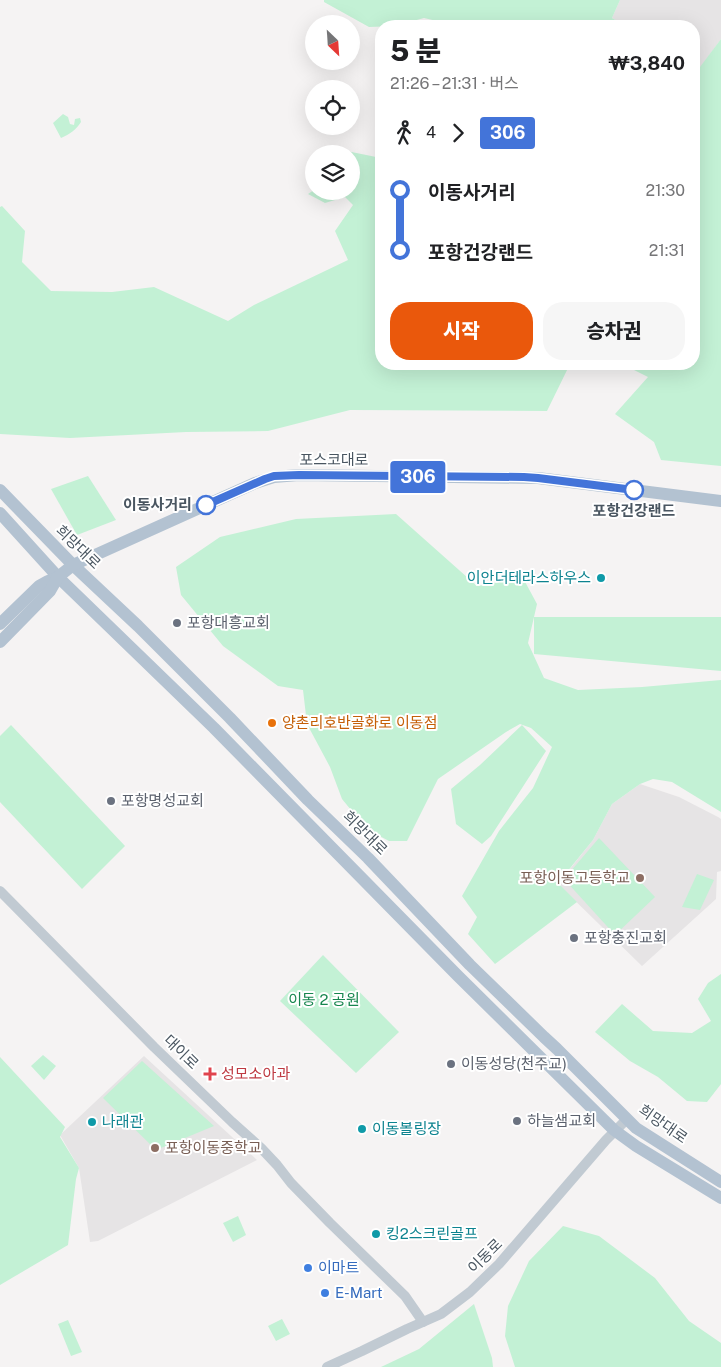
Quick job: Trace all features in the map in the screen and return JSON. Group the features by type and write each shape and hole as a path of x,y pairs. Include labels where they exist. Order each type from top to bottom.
{"main road":[{"name":"포스코대로","path":"0,642 50,591 58,577 73,565 274,476 538,478 721,500"},
{"name":"희망대로","path":"0,490 73,565 138,626 230,718 382,872 470,965 636,1128 721,1182"},
{"name":"희망대로","path":"0,513 58,577 214,728 458,976 614,1130 636,1146 721,1198"},
{"name":"포스코대로","path":"0,624 39,586 48,580 58,577"},
{"path":"304,820 317,808"},
{"path":"368,885 382,872"}],"street":[{"name":"대이로","path":"0,891 154,1047 261,1148 330,1224 405,1296 423,1322"},
{"name":"이동로","path":"327,1367 446,1311 470,1292 499,1264 614,1130 627,1119"}],"shaded area":[{"path":"620,0 721,0 721,39 700,68 700,20 616,20 612,18"},
{"name":"포항이동고등학교","path":"640,784 679,797 721,819 721,871 717,872 716,899 642,966 558,884 593,840 612,804"},
{"name":"포항이동중학교","path":"144,1056 257,1160 98,1241 90,1242 79,1168 60,1135"}],"green space":[{"path":"324,0 620,0 612,18 616,20 432,20 424,18 417,20 375,20 375,27 369,27 360,22 360,15 347,15 324,2"},
{"path":"721,39 721,466 661,460 654,442 615,414 648,377 634,370 700,370 700,67"},
{"path":"63,114 68,117 70,124 74,125 75,119 80,118 81,122 72,132 61,138 53,123"},
{"path":"360,154 375,157 375,370 567,370 547,411 350,410 268,431 186,432 70,438 0,434 0,207 2,206 25,231 22,262 51,291 112,292 154,287 228,321 254,305 348,260 335,231 353,205 348,200 360,200"},
{"path":"319,200 335,200 325,203"},
{"path":"88,476 116,520 77,535 51,489"},
{"path":"396,514 477,586 523,578 537,604 528,643 544,678 578,690 721,680 721,812 672,782 653,779 640,784 612,804 593,840 558,883 577,902 495,964 468,934 477,917 462,896 499,831 533,788 552,747 531,728 520,724 506,732 438,779 407,841 389,841 365,827 342,799 330,767 307,724 303,690 278,686 223,646 181,595 176,567 220,537 296,519"},
{"path":"534,617 721,617 721,671 534,654"},
{"path":"11,725 125,846 82,889 0,802 0,736"},
{"path":"522,725 546,751 491,836 482,844 456,824 451,789 480,765"},
{"path":"599,838 655,897 615,935 564,879"},
{"path":"697,874 714,880 700,910 682,907"},
{"name":"이동 2 공원","path":"323,955 399,1032 356,1073 280,1001"},
{"path":"721,974 721,1084 707,1102 687,1101 658,1077 630,1061 595,1032 622,1004 653,1031 692,1033 711,1021 698,999 708,983"},
{"path":"43,1055 56,1066 44,1080 31,1066"},
{"path":"0,1057 65,1127 60,1137 79,1168 68,1245 0,1285"},
{"path":"142,1061 214,1126 156,1150 103,1098"},
{"path":"238,1216 246,1235 233,1242 223,1223"},
{"path":"563,1226 599,1236 655,1278 689,1321 721,1343 721,1367 515,1367 505,1336 508,1306 529,1261"},
{"path":"474,1304 492,1358 493,1367 381,1367 419,1349"},
{"path":"282,1319 290,1334 276,1341 268,1326"},
{"path":"68,1320 82,1352 71,1356 58,1324"}],"bus line":[{"name":"306","path":"206,505 274,476 299,475 524,477 634,490"}],"place":[{"name":"포항건강랜드","path":"634,490"},
{"name":"이동사거리","path":"206,505"},
{"name":"이안더테라스하우스","path":"601,578"},
{"name":"포항대흥교회","path":"177,623"},
{"name":"양촌리호반골화로 이동점","path":"272,723"},
{"name":"포항명성교회","path":"111,801"},
{"name":"포항이동고등학교","path":"640,878"},
{"name":"포항충진교회","path":"574,938"},
{"name":"이동성당(천주교)","path":"451,1064"},
{"name":"성모소아과","path":"210,1074"},
{"name":"하늘샘교회","path":"517,1121"},
{"name":"나래관","path":"92,1122"},
{"name":"이동볼링장","path":"362,1129"},
{"name":"포항이동중학교","path":"155,1148"},
{"name":"킹2스크린골프","path":"376,1234"},
{"name":"이마트","path":"308,1268"},
{"name":"E-Mart","path":"325,1293"}]}
